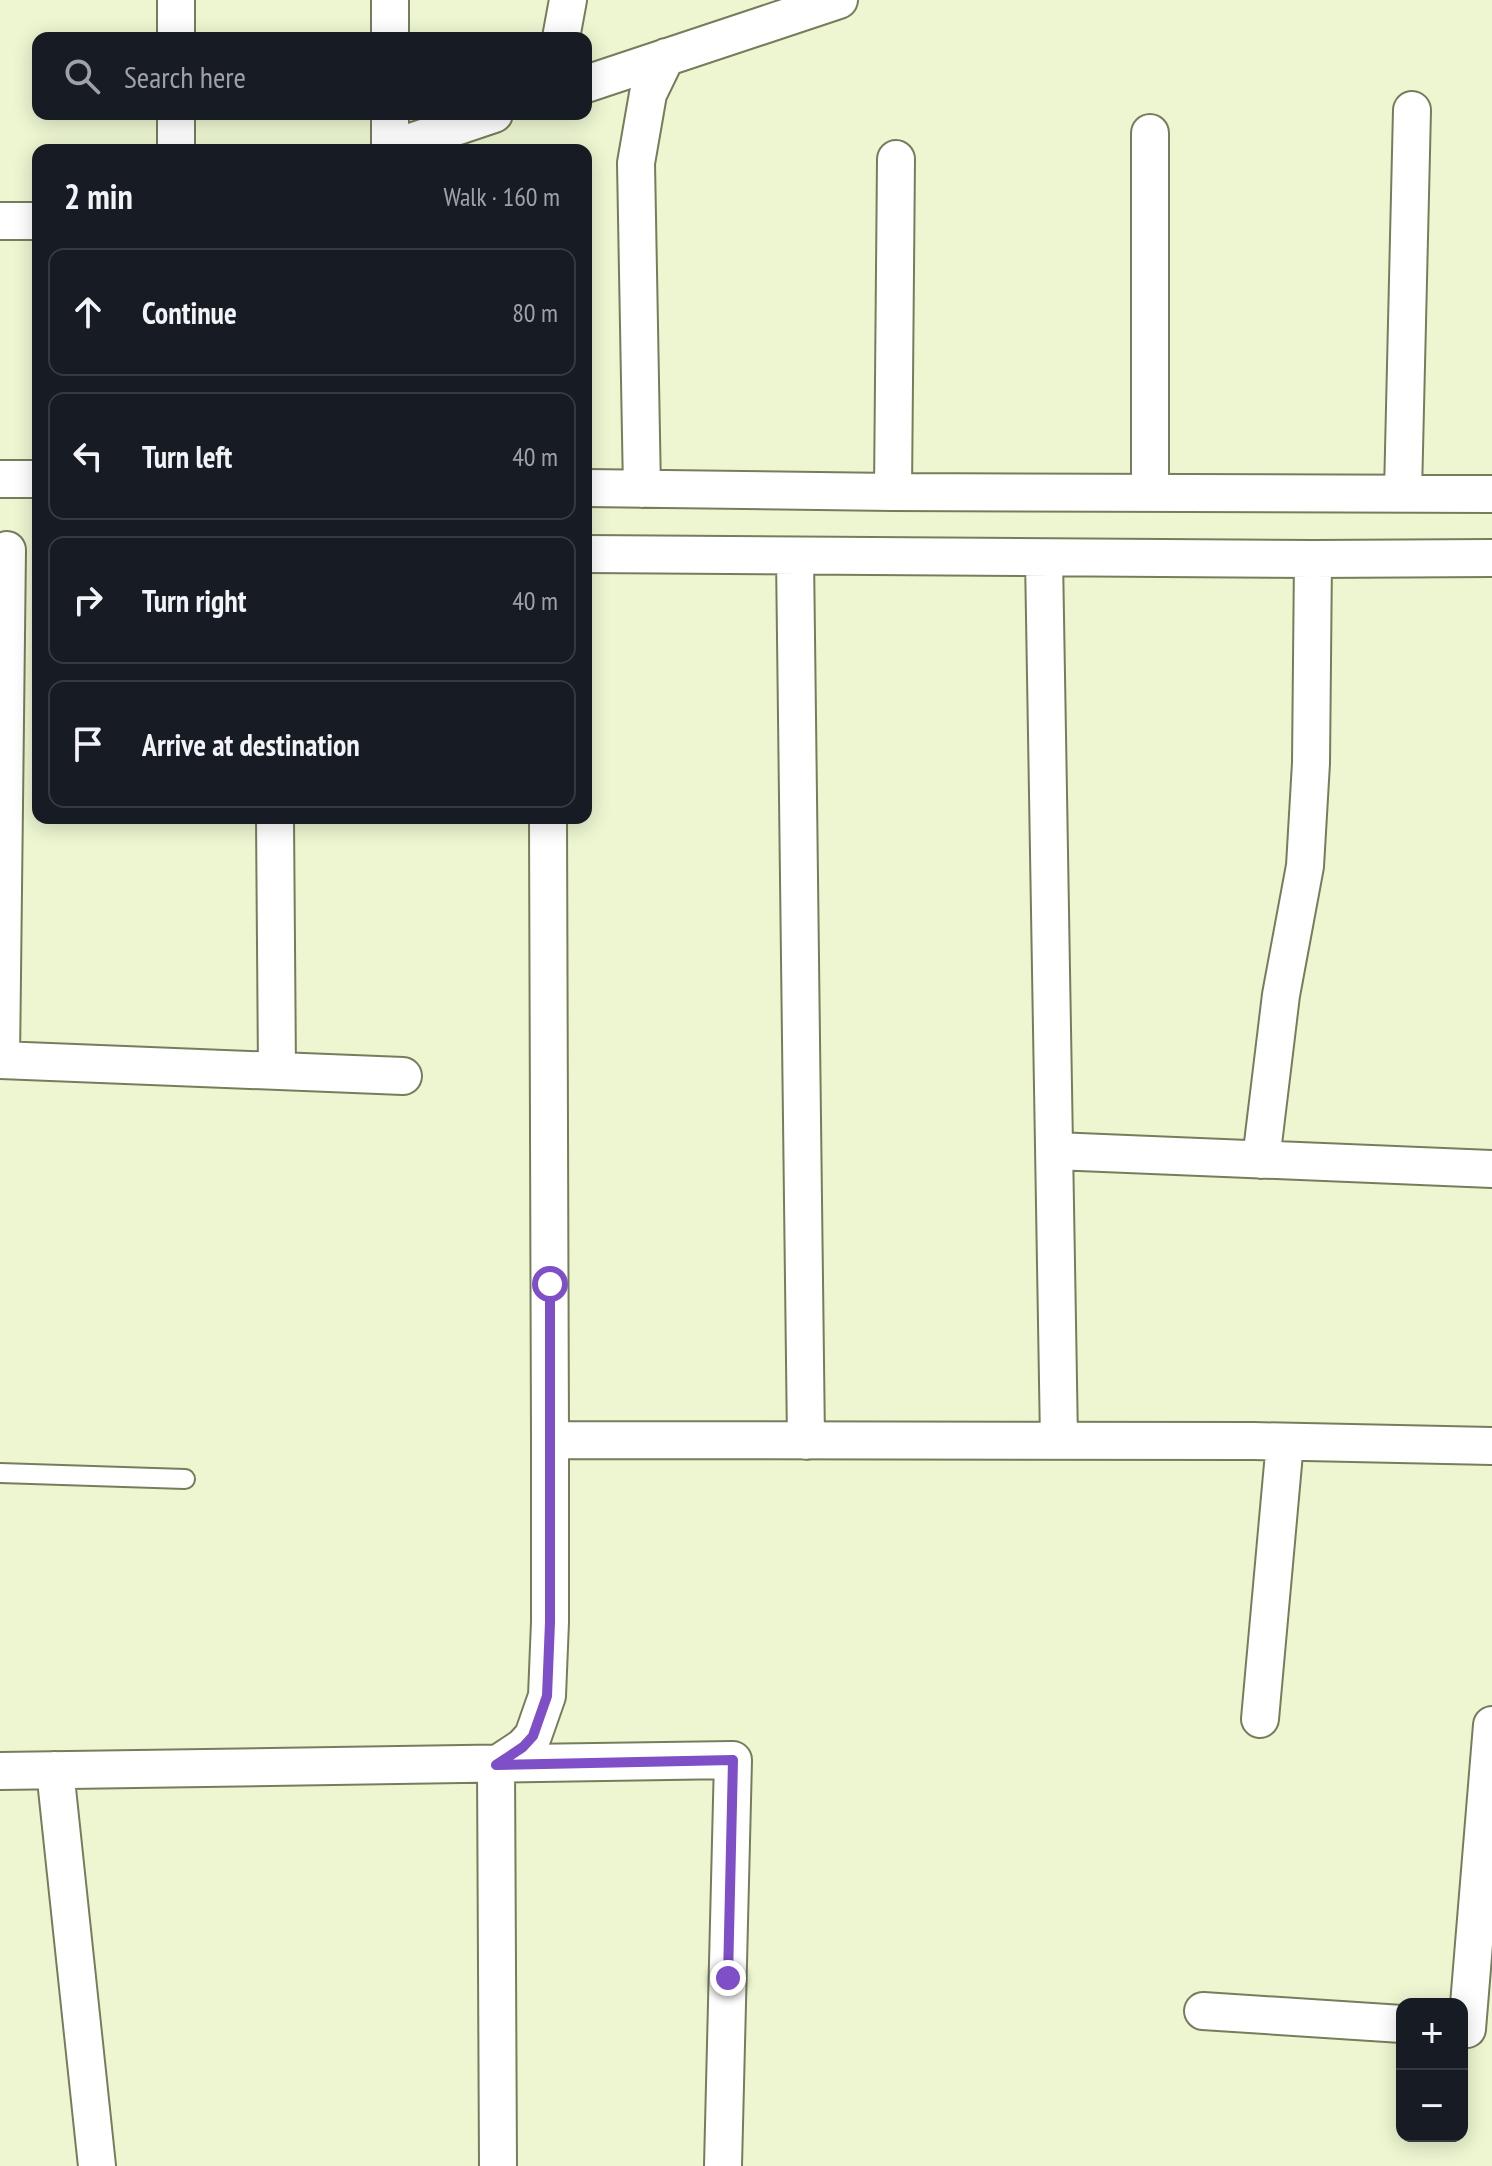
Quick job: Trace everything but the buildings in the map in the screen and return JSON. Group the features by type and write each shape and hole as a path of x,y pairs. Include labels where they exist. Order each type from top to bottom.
{"street":[{"path":"176,0 176,32"},
{"path":"390,0 390,32"},
{"path":"562,32 568,0"},
{"path":"592,82 828,2"},
{"path":"642,489 636,163 648,94 666,57"},
{"path":"1403,493 1412,110"},
{"path":"176,120 176,144"},
{"path":"390,138 468,120"},
{"path":"1150,133 1150,492"},
{"path":"893,492 896,159"},
{"path":"0,221 32,221"},
{"path":"0,479 32,479"},
{"path":"592,488 1492,494"},
{"path":"15,550 0,1060 403,1076"},
{"path":"592,554 1492,558"},
{"path":"795,556 806,1441"},
{"path":"1044,558 1059,1440"},
{"path":"1261,1160 1281,995 1305,866 1311,763 1313,559"},
{"path":"275,824 277,1071"},
{"path":"496,1765 523,1747 533,1736 547,1696 550,1622 548,824"},
{"path":"1055,1151 1492,1169"},
{"path":"550,1440 1059,1440 1492,1446"},
{"path":"1260,1719 1285,1442"},
{"path":"1474,2029 1492,1725"},
{"path":"0,1771 733,1760 723,2166"},
{"path":"496,1765 498,2166"},
{"path":"55,1770 97,2166"},
{"path":"1203,2011 1396,2024"}],"lane":[{"path":"0,1473 185,1479"}],"route":[{"path":"550,1284 550,1622 547,1696 533,1736 523,1747 496,1765 733,1760 728,1978"}]}
